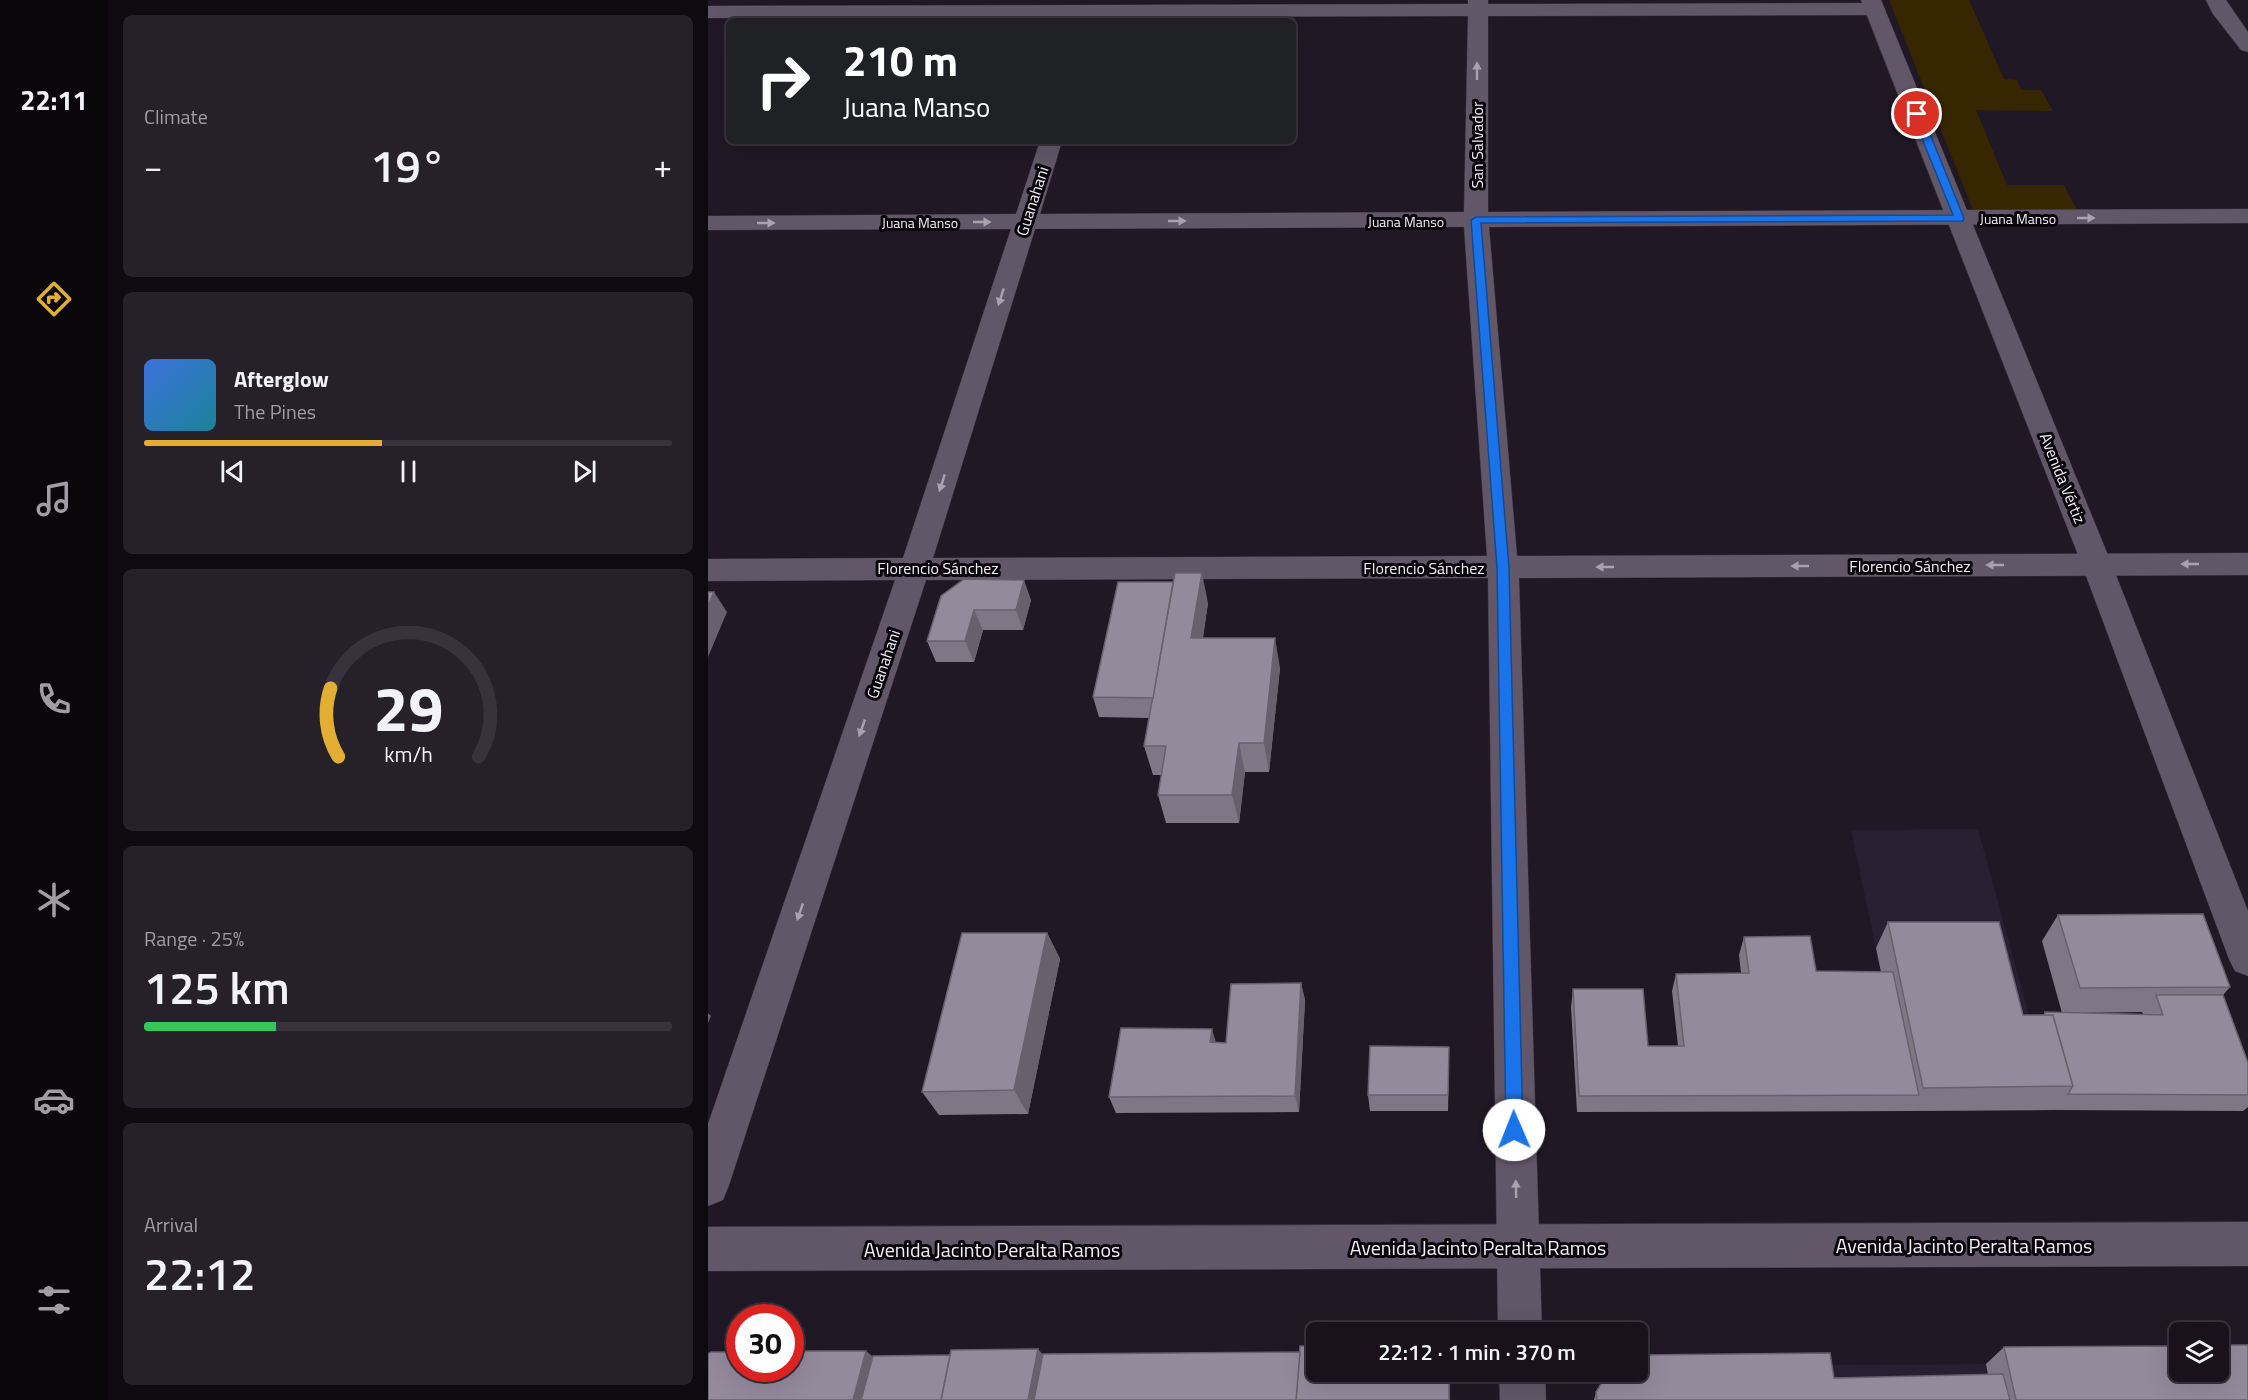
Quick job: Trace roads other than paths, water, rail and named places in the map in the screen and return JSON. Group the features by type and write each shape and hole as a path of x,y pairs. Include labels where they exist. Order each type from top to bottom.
{"street":[{"name":"San Salvador","path":"1478,5 1476,220 1503,568 1520,1322"},
{"path":"712,10 1873,5"},
{"name":"Avenida Vértiz","path":"1873,5 2097,565 2248,959"},
{"path":"2219,7 2248,12"},
{"path":"2219,7 2248,46"},
{"name":"Guanahani","path":"708,1185 915,567 1051,144"},
{"name":"Juana Manso","path":"708,223 2248,216"},
{"name":"Florencio Sánchez","path":"708,570 915,567 1503,568 2248,564"},
{"name":"Avenida Jacinto Peralta Ramos","path":"708,1249 2248,1244"},
{"path":"1522,1382 1523,1400"}]}
